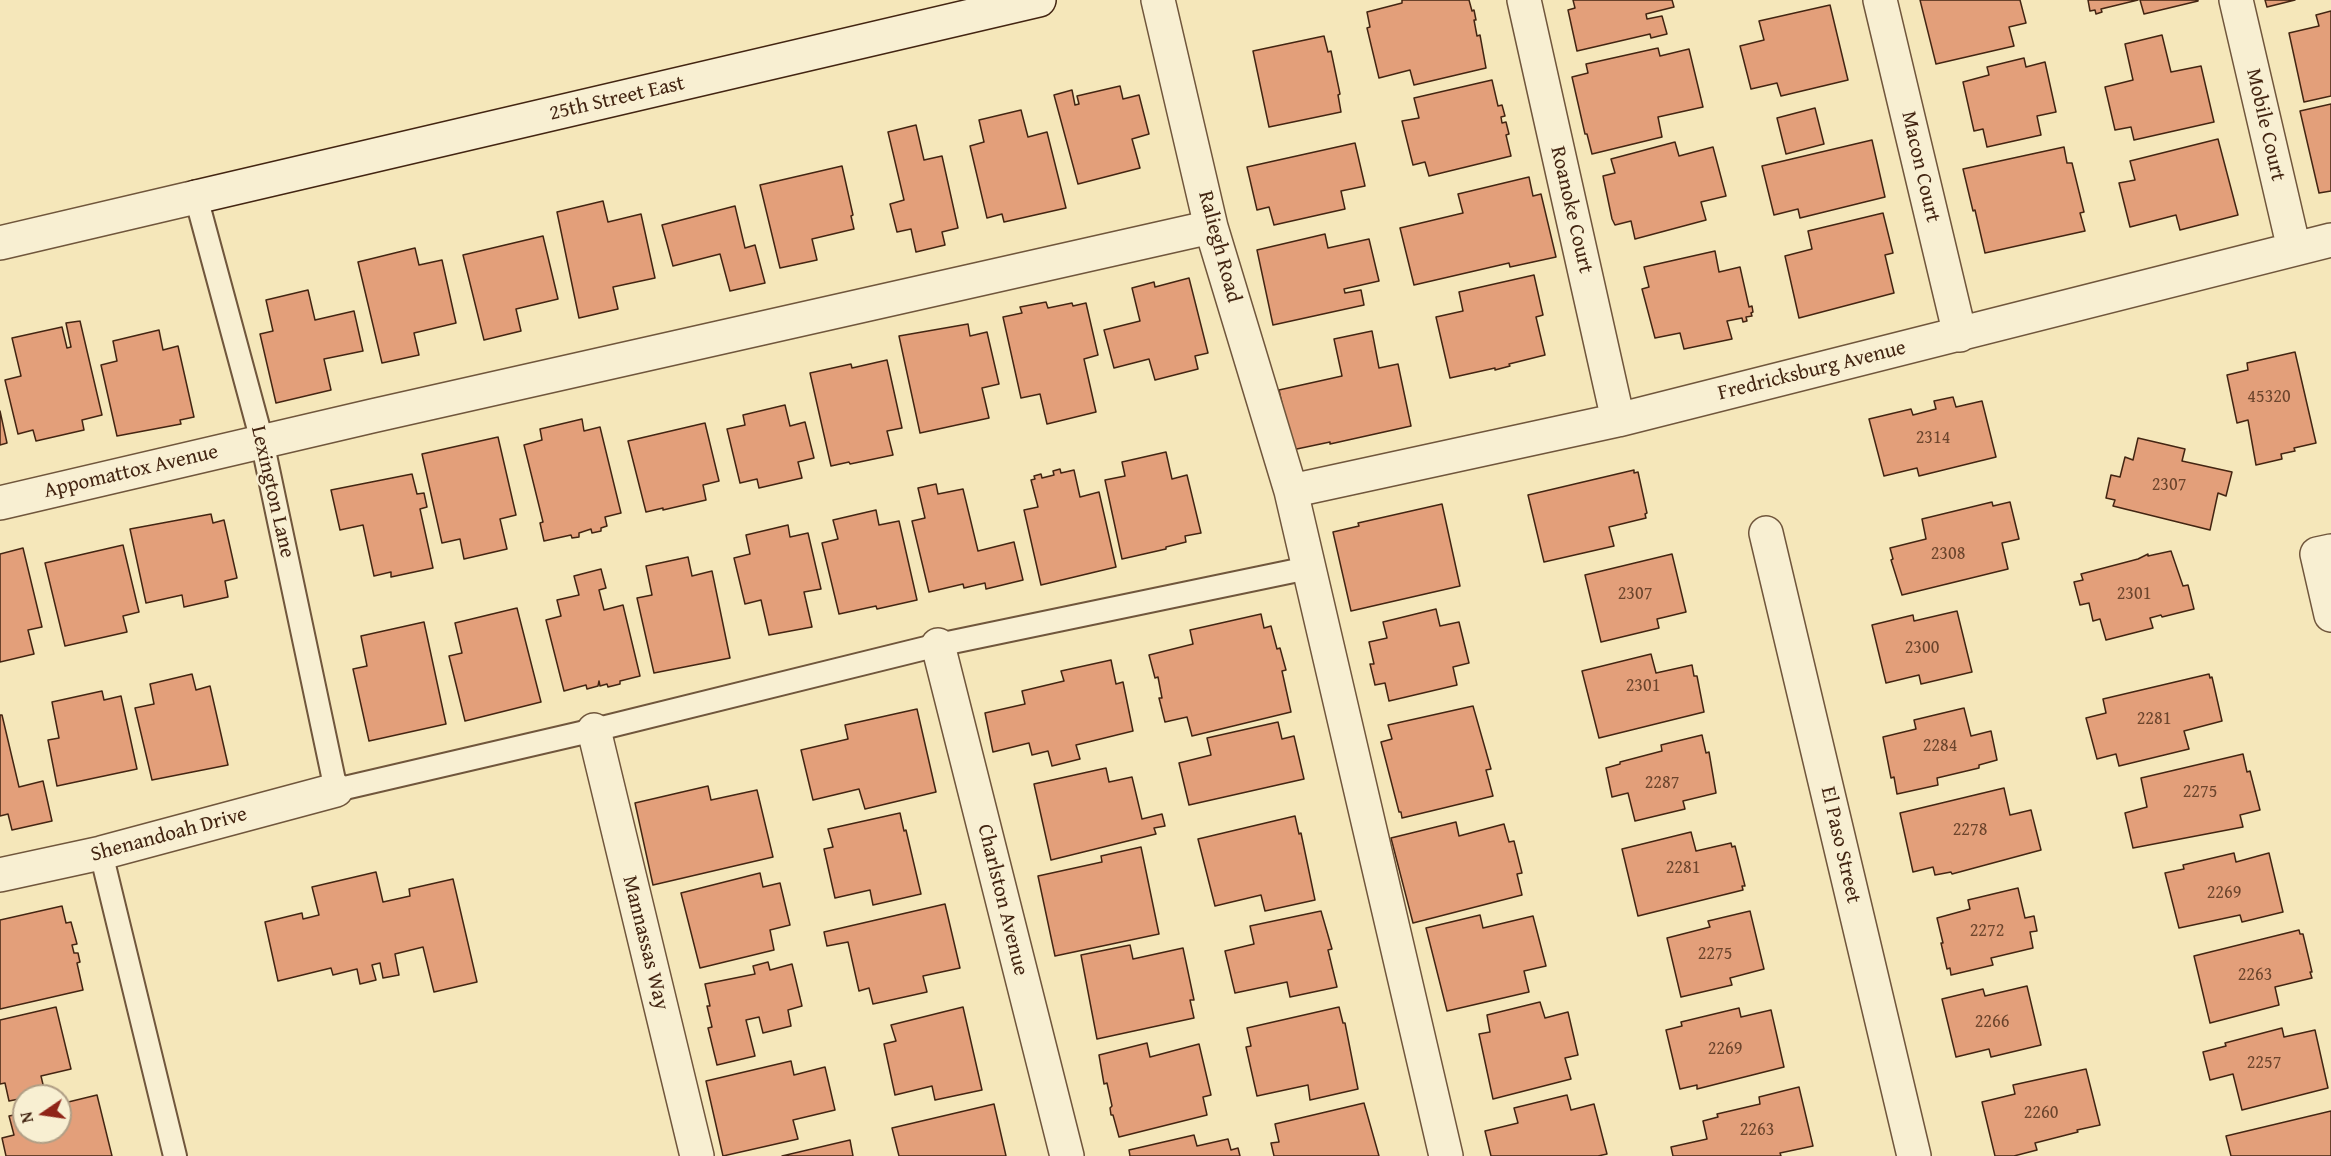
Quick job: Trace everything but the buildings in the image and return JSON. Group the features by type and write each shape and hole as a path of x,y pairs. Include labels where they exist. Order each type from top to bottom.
{"street":[{"name":"25th Street East","path":"0,243 1039,0"},
{"name":"Raliegh Road","path":"1158,0 1211,227 1291,491 1446,1156"},
{"name":"Roanoke Court","path":"1524,0 1618,420"},
{"name":"Macon Court","path":"1880,0 1960,334"},
{"name":"Mobile Court","path":"2236,0 2294,249"},
{"name":"Appomattox Avenue","path":"0,503 262,441 1211,227"},
{"name":"Fredricksburg Avenue","path":"1291,491 1618,420 2331,240"},
{"name":"El Paso Street","path":"1766,533 1914,1156"},
{"path":"2324,553 2331,615"},
{"name":"Charlston Avenue","path":"938,645 1067,1156"},
{"name":"Mannassas Way","path":"594,730 697,1156"},
{"name":"Shenandoah Drive","path":"0,875 101,853 336,790"}],"lane":[{"name":"Lexington Lane","path":"196,197 262,441 336,790"},
{"path":"336,790 594,730 938,645 1308,568"},
{"path":"101,853 175,1156"}]}
